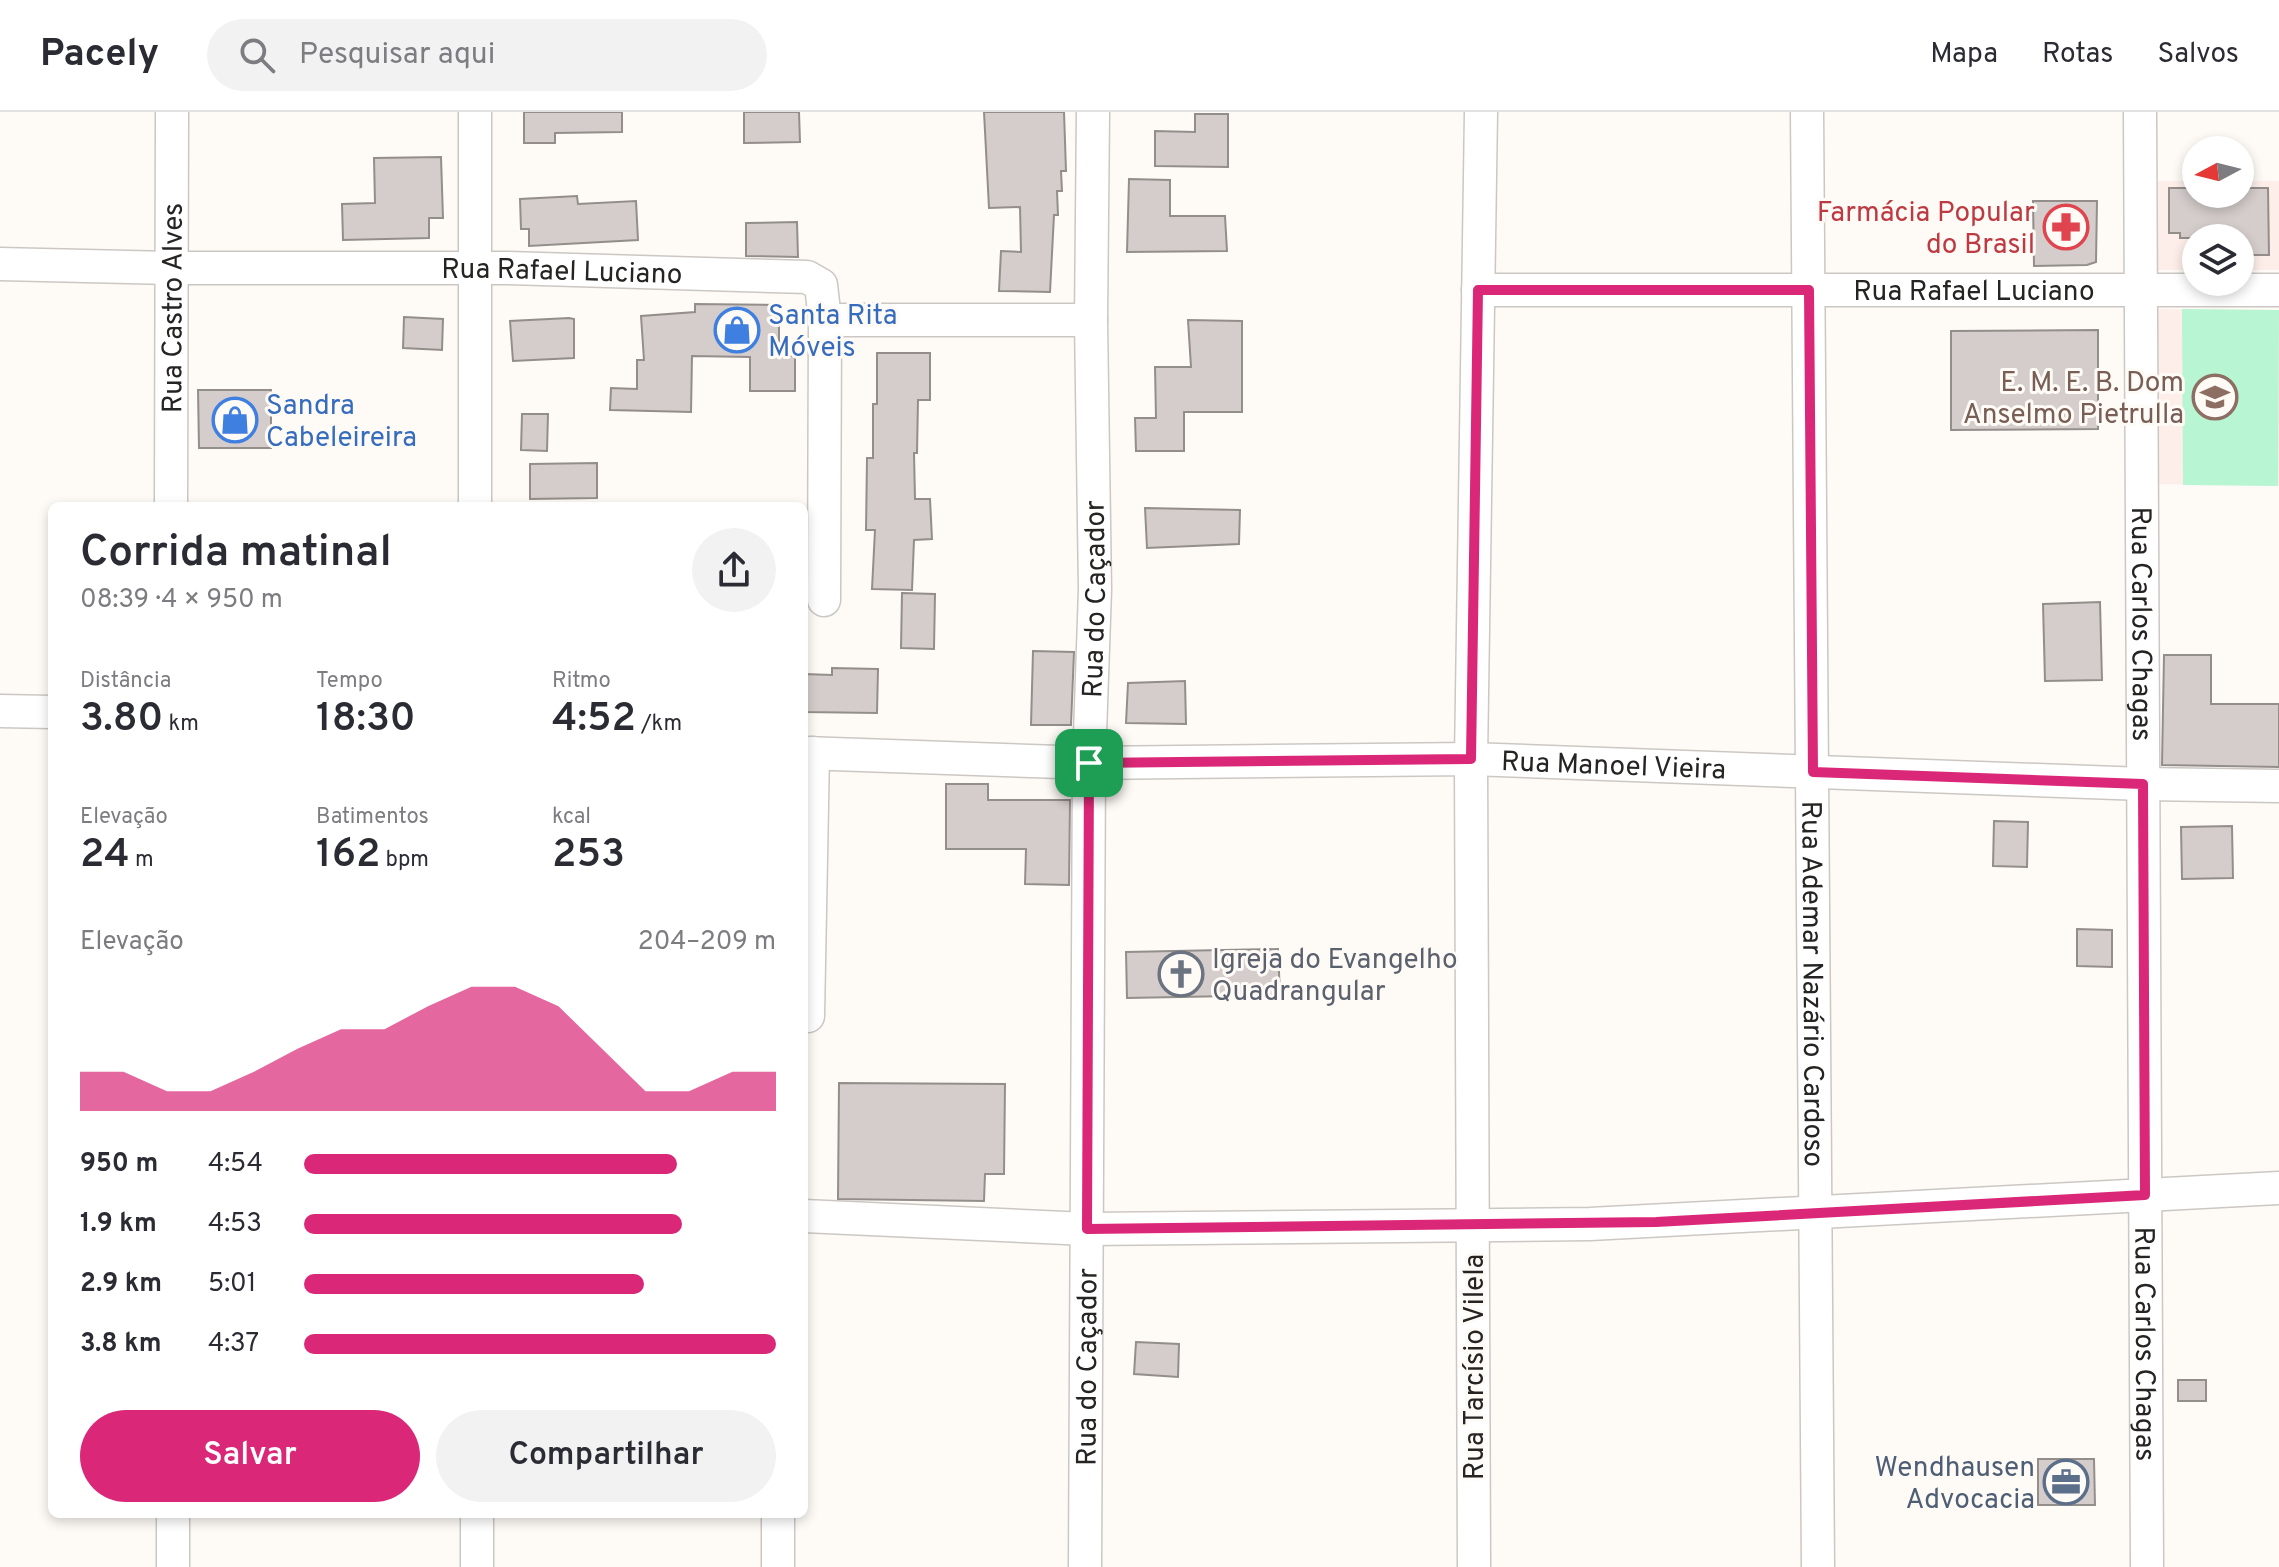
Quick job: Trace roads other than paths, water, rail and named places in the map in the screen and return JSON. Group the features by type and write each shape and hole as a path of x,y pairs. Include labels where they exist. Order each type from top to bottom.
{"street":[{"name":"Rua Castro Alves","path":"171,502 172,112"},
{"path":"475,112 475,502"},
{"name":"Rua do Caçador","path":"1085,1567 1089,763 1095,590 1091,320 1093,112"},
{"name":"Rua Tarcísio Vilela","path":"1474,1567 1471,759 1481,112"},
{"name":"Rua Ademar Nazário Cardoso","path":"1807,112 1818,1567"},
{"name":"Rua Carlos Chagas","path":"2140,112 2147,1567"},
{"name":"Rua Rafael Luciano","path":"0,264 475,269 807,277 821,285 825,320"},
{"name":"Rua Rafael Luciano","path":"1478,290 2279,290"},
{"path":"824,600 825,320 1091,320"},
{"path":"0,711 48,712"},
{"path":"808,753 808,1016"},
{"name":"Rua Manoel Vieira","path":"808,753 1089,763 1471,759 2143,784 2279,786"},
{"path":"808,1216 1087,1229 1473,1226 1656,1222 2279,1188"},
{"path":"173,1518 173,1567"},
{"path":"477,1518 477,1567"},
{"path":"778,1518 778,1567"}],"place":[{"name":"Farmácia Popular do Brasil","path":"2066,227"},
{"name":"Santa Rita Móveis","path":"737,330"},
{"name":"E. M. E. B. Dom Anselmo Pietrulla","path":"2215,397"},
{"name":"Sandra Cabeleireira","path":"235,420"},
{"name":"Igreja do Evangelho Quadrangular","path":"1181,974"},
{"name":"Wendhausen Advocacia","path":"2066,1482"}]}
